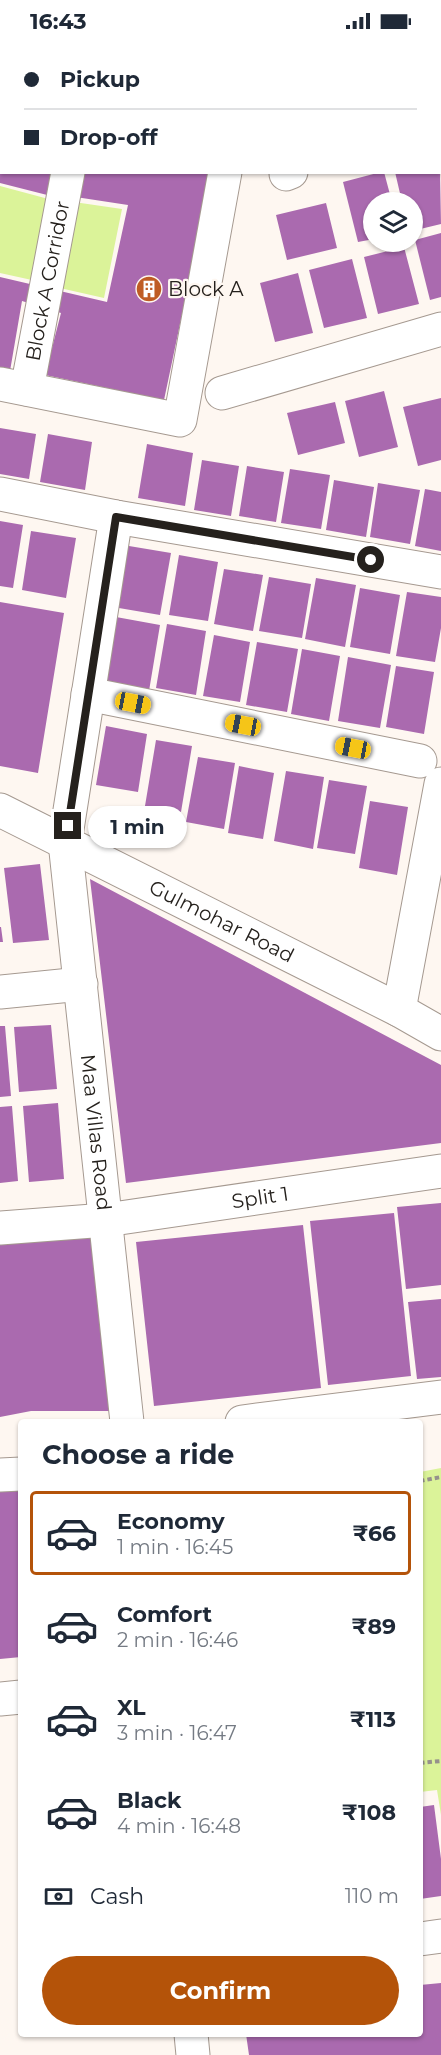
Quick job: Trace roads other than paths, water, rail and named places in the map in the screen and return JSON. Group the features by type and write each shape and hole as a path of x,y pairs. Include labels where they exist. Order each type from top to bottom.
{"street":[{"name":"Block A Corridor","path":"13,387 67,174"},
{"path":"13,387 180,420 225,174"},
{"path":"222,393 441,328"},
{"path":"0,494 116,517 441,572"},
{"name":"Maa Villas Road","path":"116,517 65,842 81,984 92,1221 126,1419"},
{"path":"88,694 430,773 432,882 399,1010"},
{"name":"Gulmohar Road","path":"0,810 399,1010 441,1034"},
{"path":"0,992 81,984"},
{"name":"Split 1","path":"0,1228 92,1221 441,1171"},
{"path":"266,1419 441,1397"},
{"path":"0,1475 18,1474"},
{"path":"0,1699 18,1697"},
{"path":"423,1939 441,1936"},
{"path":"191,2037 193,2055"}],"place":[{"name":"Block A","path":"149,289"}]}
